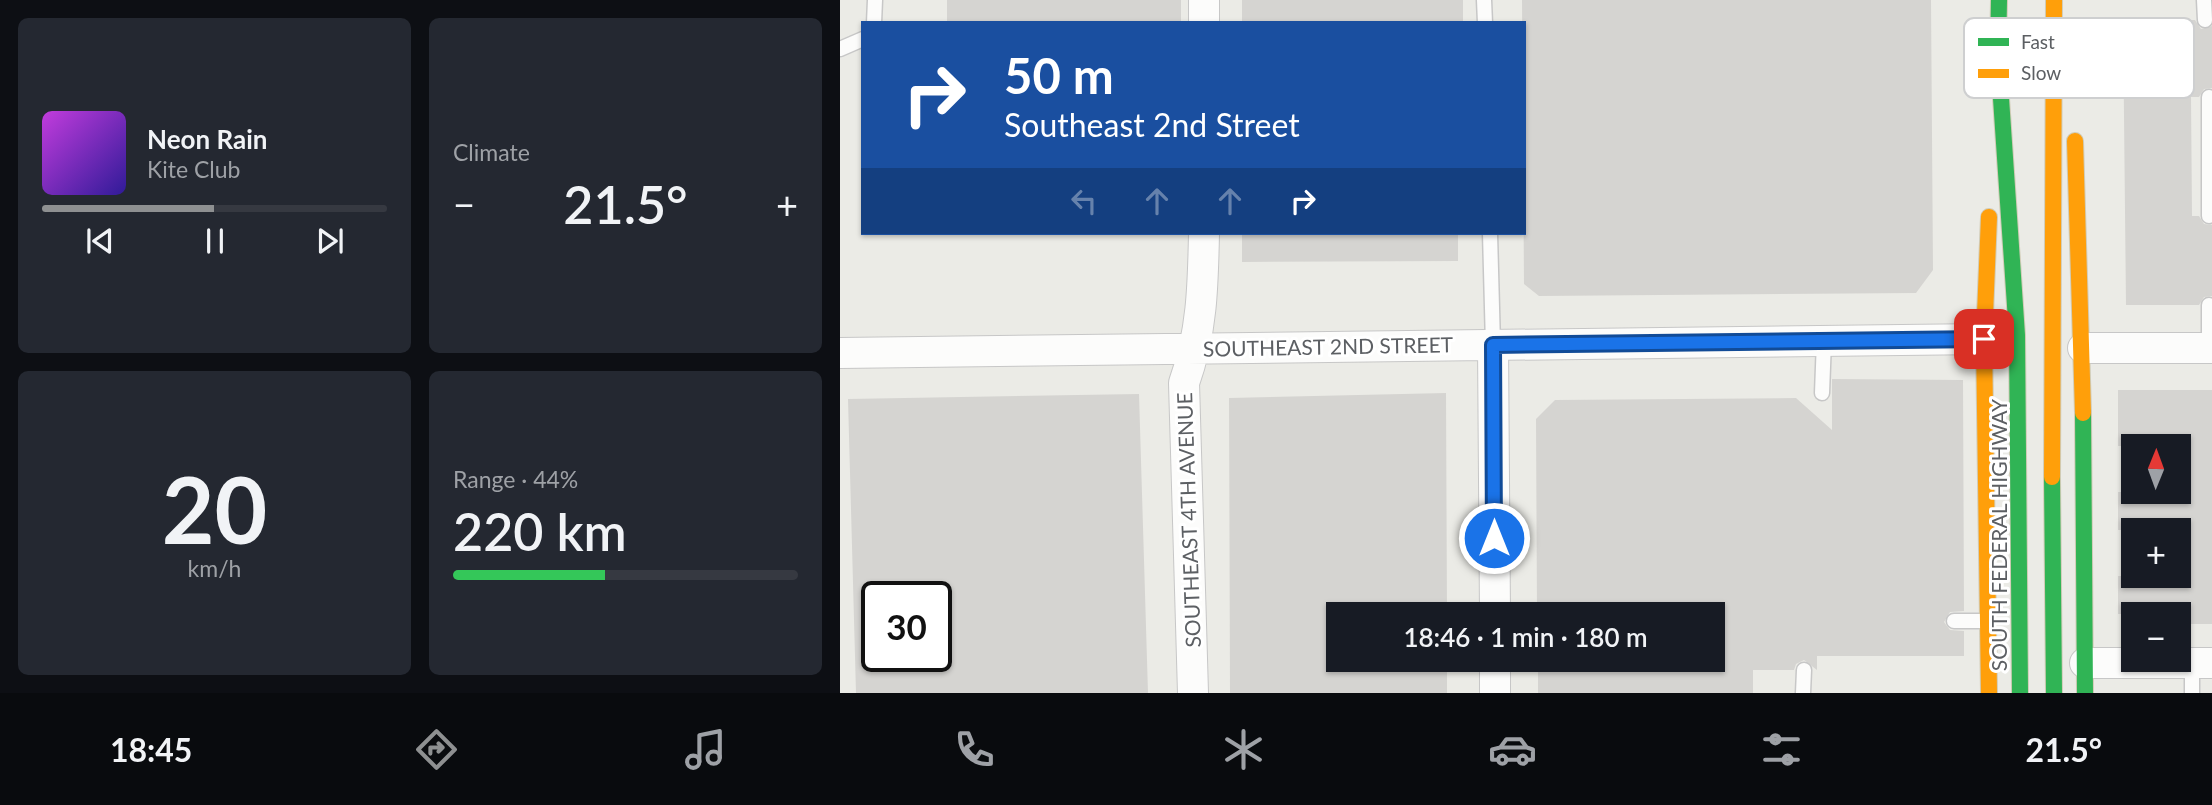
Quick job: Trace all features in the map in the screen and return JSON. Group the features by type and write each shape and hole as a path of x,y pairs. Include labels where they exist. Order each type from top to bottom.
{"main road":[{"name":"SOUTH FEDERAL HIGHWAY","path":"1998,0 1998,18"},
{"path":"2054,0 2054,18"},
{"path":"1989,693 1984,339 1996,98"},
{"name":"SOUTH FEDERAL HIGHWAY","path":"2001,98 2017,335 2020,693"},
{"path":"2054,98 2051,328 2054,693"},
{"path":"2064,98 2075,139 2083,348 2085,693"}],"street":[{"path":"1204,0 1204,21"},
{"name":"SOUTHEAST 4TH AVENUE","path":"1193,693 1184,383 1196,348 1203,305 1204,235"},
{"name":"SOUTHEAST 2ND STREET","path":"840,353 1984,339"},
{"path":"1493,345 1495,602"},
{"path":"2083,348 2211,348"},
{"path":"2085,663 2202,663"},
{"path":"1495,672 1495,693"}],"lane":[{"path":"874,21 876,0"},
{"path":"1484,0 1485,21"},
{"path":"2204,0 2205,20"},
{"path":"840,50 861,39"},
{"path":"2209,97 2209,216"},
{"path":"1490,235 1493,345"},
{"path":"2209,305 2211,348"},
{"path":"1822,393 1824,340"},
{"path":"1955,621 1988,621"},
{"path":"2192,693 2202,663"},
{"path":"1803,693 1804,670"}],"building":[{"path":"947,0 1181,0 1181,21 947,21"},
{"path":"1242,0 1463,0 1463,21 1242,21"},
{"path":"1522,0 1931,0 1933,270 1916,293 1539,296 1524,284 1526,21 1522,21"},
{"path":"2194,20 2201,29 2212,26 2212,88 2204,89 2199,97 2194,97"},
{"path":"2124,98 2191,98 2192,216 2199,216 2204,224 2212,225 2212,296 2204,297 2199,305 2126,305"},
{"path":"1242,235 1458,235 1458,261 1242,262"},
{"path":"1832,379 1963,380 1964,611 1950,612 1944,622 1950,630 1964,631 1964,656 1817,656 1817,670 1804,660 1796,664 1794,670 1753,670 1753,693 1538,693 1538,672 1725,672 1725,602 1537,602 1536,419 1555,400 1796,398 1832,430"},
{"path":"2118,390 2212,390 2212,624 2191,624 2191,602 2121,602 2121,614 2118,614 2118,576 2121,576 2121,588 2191,588 2191,518 2121,518 2121,530 2118,530 2118,492 2121,492 2121,504 2191,504 2191,434 2121,434 2121,446 2118,446"},
{"path":"1446,393 1447,602 1326,602 1326,672 1447,672 1447,693 1230,693 1229,398"},
{"path":"1139,394 1148,693 856,693 848,399"}],"traffic: fast":[{"path":"1999,0 1999,18"},
{"path":"2001,98 2017,335 2020,693"},
{"path":"2083,413 2085,693"},
{"path":"2052,477 2054,693"}],"traffic: slow":[{"path":"2054,0 2054,18"},
{"path":"2052,477 2054,98"},
{"path":"2075,141 2083,413"},
{"path":"1989,217 1984,339 1989,693"}],"route":[{"path":"1494,538 1493,345 1984,339"}]}
